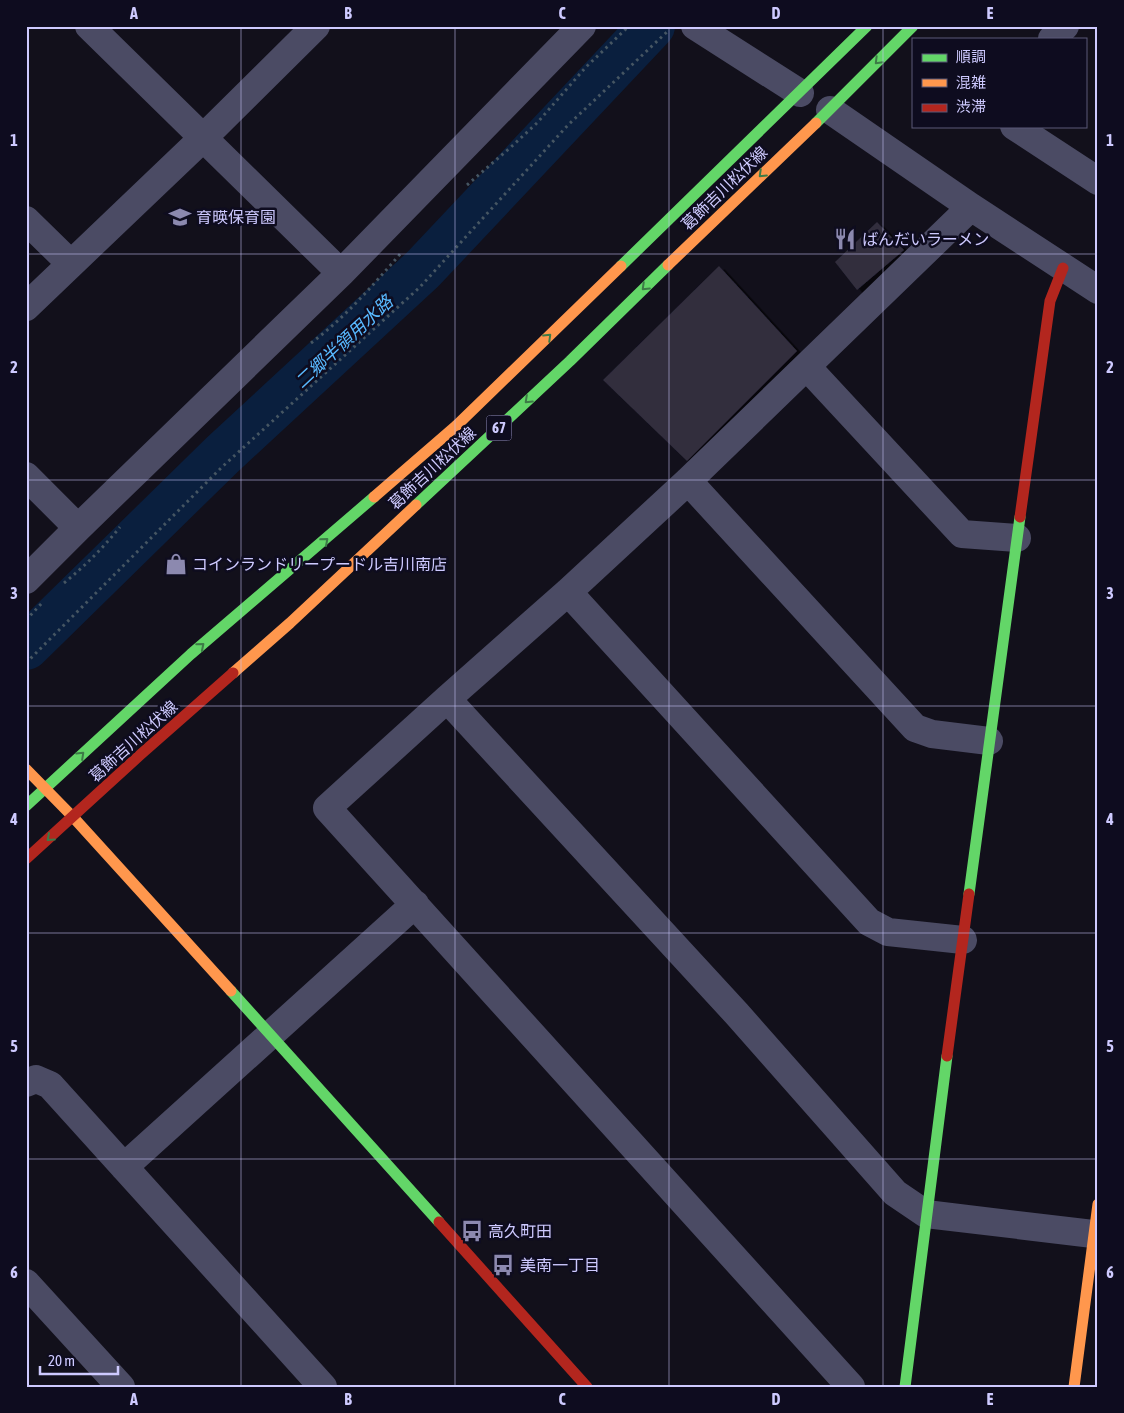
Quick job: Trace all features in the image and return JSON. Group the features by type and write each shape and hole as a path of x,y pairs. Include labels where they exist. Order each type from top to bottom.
{"main road":[{"name":"葛飾吉川松伏線","path":"26,806 191,654 456,426 867,26"},
{"name":"葛飾吉川松伏線","path":"26,859 147,748 290,623 570,361 830,110 913,26"},
{"path":"905,1387 989,741 1050,301 1063,268"},
{"path":"26,769 73,817 271,1035 587,1387"},
{"path":"1074,1387 1090,1336 1093,1234 1098,1204"}],"street":[{"path":"89,26 341,273"},
{"path":"26,307 203,138 316,26"},
{"path":"26,580 341,273 582,26"},
{"path":"695,26 800,93"},
{"path":"1053,38 1065,26"},
{"path":"830,110 971,207 1098,290"},
{"path":"1017,128 1098,181"},
{"path":"851,1387 327,808 568,592 688,480 971,207"},
{"path":"26,220 71,264"},
{"path":"807,366 962,534 1018,538"},
{"path":"26,476 78,528"},
{"path":"688,480 915,728 932,734 989,741"},
{"path":"568,592 869,922 888,932 963,940"},
{"path":"447,699 737,1014 895,1193 926,1214 1093,1234"},
{"path":"124,1167 414,904"},
{"path":"26,1083 36,1079 50,1085 323,1387"},
{"path":"26,1283 120,1387"}],"path":[{"path":"26,663 222,467 420,287 568,125 673,26"}],"building":[{"path":"877,222 904,250 857,290 835,262"},
{"path":"719,266 797,351 687,461 603,380"}],"waterway":[{"name":"二郷半領用水路","path":"26,647 222,455 423,269 652,26"}],"traffic: fast":[{"path":"621,266 867,26"},
{"path":"816,123 913,26"},
{"path":"416,505 570,361 668,265"},
{"path":"26,806 191,654 374,497"},
{"path":"969,894 1020,517"},
{"path":"231,991 439,1222"},
{"path":"905,1387 947,1056"}],"traffic: slow":[{"path":"668,265 816,123"},
{"path":"374,497 456,426 621,266"},
{"path":"233,673 290,623 416,505"},
{"path":"26,769 73,817 231,991"},
{"path":"1074,1387 1098,1204"}],"traffic: jam":[{"path":"1020,517 1050,301 1063,268"},
{"path":"26,859 233,673"},
{"path":"947,1056 969,894"},
{"path":"439,1222 587,1387"}],"place":[{"name":"育暎保育園","path":"180,217"},
{"name":"ばんだいラーメン","path":"845,239"},
{"name":"コインランドリープードル吉川南店","path":"176,564"},
{"name":"高久町田","path":"472,1231"},
{"name":"美南一丁目","path":"503,1265"}]}
